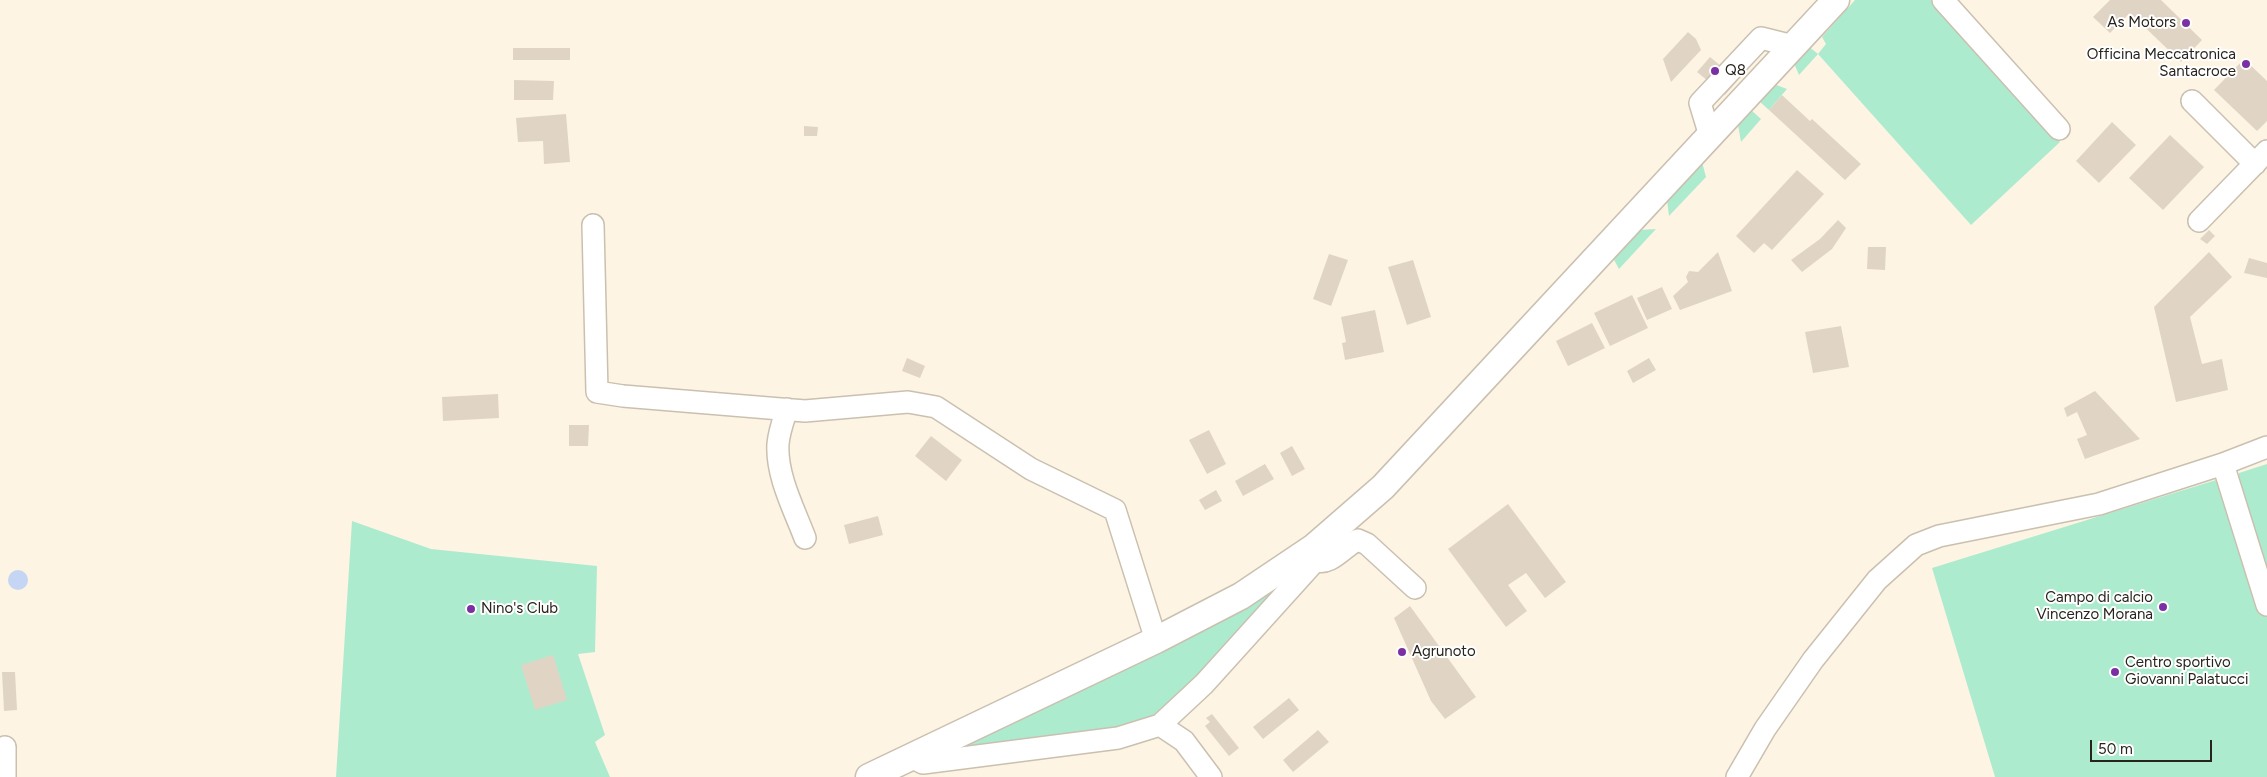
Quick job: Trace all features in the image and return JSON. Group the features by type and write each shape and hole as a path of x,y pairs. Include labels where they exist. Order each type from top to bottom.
{"main road":[{"path":"869,777 1156,640 1242,596 1315,553 1383,487 1836,0"}],"street":[{"path":"1943,0 2059,129"},
{"path":"2192,102 2261,158 2199,221"},
{"path":"593,225 598,392 623,396 805,411 908,402 936,407 1032,470 1115,510 1156,640"},
{"path":"787,410 778,443 779,456 787,490 805,538"},
{"path":"1737,777 1765,729 1813,660 1877,580 1916,545 1939,536 2099,504 2267,448"},
{"path":"2223,464 2267,605"},
{"path":"911,757 923,763 1011,752 1118,738 1160,725 1204,684 1315,553 1321,562 1327,561 1350,543 1358,540 1368,544 1415,588"},
{"path":"1160,725 1184,741 1211,777"},
{"path":"5,747 5,777"}],"green space":[{"path":"1855,0 1931,0 2060,142 1971,225 1818,54 1826,44 1822,37"},
{"path":"1808,46 1818,54 1799,75 1793,61"},
{"path":"1774,84 1787,89 1769,110 1759,101"},
{"path":"1751,110 1761,119 1741,142 1738,125"},
{"path":"1702,162 1706,177 1669,216 1667,200"},
{"path":"1656,229 1619,269 1613,258 1639,230"},
{"name":"Centro sportivo Giovanni Palatucci","path":"2267,464 2267,777 1995,777 1932,568 2216,480 2223,490 2239,485 2239,473"},
{"name":"Nino's Club","path":"352,521 431,549 597,566 595,652 578,654 605,735 595,742 610,777 336,777"},
{"path":"1298,570 1169,708 1144,724 950,752"}],"water":[{"path":"18,570 25,573 28,580 25,587 18,590 11,587 8,580 11,573"}],"building":[{"path":"2110,0 2161,0 2202,40 2181,62 2130,13 2110,33 2093,17"},
{"path":"1688,32 1696,39 1701,50 1671,82 1663,59"},
{"path":"513,48 570,48 570,60 513,60"},
{"path":"1710,57 1738,80 1725,95 1697,72"},
{"path":"2244,59 2267,81 2267,121 2257,131 2214,90"},
{"path":"514,80 554,81 553,100 514,100"},
{"path":"1782,95 1810,121 1812,119 1861,164 1845,180 1769,110"},
{"path":"566,114 570,162 544,164 543,141 518,142 516,118"},
{"path":"2112,122 2136,145 2099,183 2076,161"},
{"path":"804,126 818,127 817,136 804,136"},
{"path":"2170,135 2204,167 2163,210 2129,178"},
{"path":"1797,170 1824,194 1772,250 1764,243 1754,253 1736,236"},
{"path":"1838,220 1846,228 1832,249 1802,272 1791,260 1820,239"},
{"path":"2209,230 2215,236 2207,244 2200,239"},
{"path":"1868,247 1886,247 1885,270 1867,269"},
{"path":"1718,252 1732,291 1680,310 1673,296 1688,282 1686,277 1689,271 1698,272"},
{"path":"2209,252 2232,277 2190,317 2202,364 2222,359 2228,390 2176,402 2154,307"},
{"path":"1329,254 1348,260 1331,306 1313,299"},
{"path":"2249,258 2267,263 2267,278 2244,273"},
{"path":"1413,260 1431,317 1407,325 1388,267"},
{"path":"1662,287 1672,309 1647,320 1637,298"},
{"path":"1632,295 1648,328 1610,346 1594,313"},
{"path":"1375,310 1384,352 1345,360 1342,343 1346,342 1341,317"},
{"path":"1592,323 1605,348 1568,366 1556,341"},
{"path":"1841,326 1849,367 1813,373 1805,332"},
{"path":"907,358 925,366 920,378 902,371"},
{"path":"1649,358 1656,370 1633,383 1627,371"},
{"path":"2095,391 2140,439 2085,459 2077,439 2087,435 2077,412 2067,417 2064,408"},
{"path":"498,394 499,418 443,421 442,397"},
{"path":"569,425 589,425 588,446 569,446"},
{"path":"1209,430 1226,464 1207,474 1189,440"},
{"path":"931,436 962,460 946,481 915,456"},
{"path":"1292,446 1305,469 1292,476 1280,453"},
{"path":"1265,464 1274,479 1243,496 1235,481"},
{"path":"1216,490 1222,501 1205,510 1199,500"},
{"path":"1508,504 1566,582 1545,598 1526,573 1508,585 1527,611 1506,627 1448,549"},
{"path":"878,516 883,535 849,544 844,525"},
{"path":"1410,606 1476,697 1445,719 1431,701 1394,618"},
{"path":"553,655 567,700 535,710 521,665"},
{"path":"2,672 15,672 17,710 4,711"},
{"path":"1289,698 1299,710 1263,739 1253,727"},
{"path":"1212,714 1239,748 1229,756 1205,726 1210,722 1206,718"},
{"path":"1318,730 1329,742 1293,772 1283,760"}],"place":[{"name":"As Motors","path":"2186,23"},
{"name":"Officina Meccatronica Santacroce","path":"2246,64"},
{"name":"Q8","path":"1715,71"},
{"name":"Campo di calcio Vincenzo Morana","path":"2163,607"},
{"name":"Nino's Club","path":"471,609"},
{"name":"Agrunoto","path":"1402,652"},
{"name":"Centro sportivo Giovanni Palatucci","path":"2115,672"}]}
